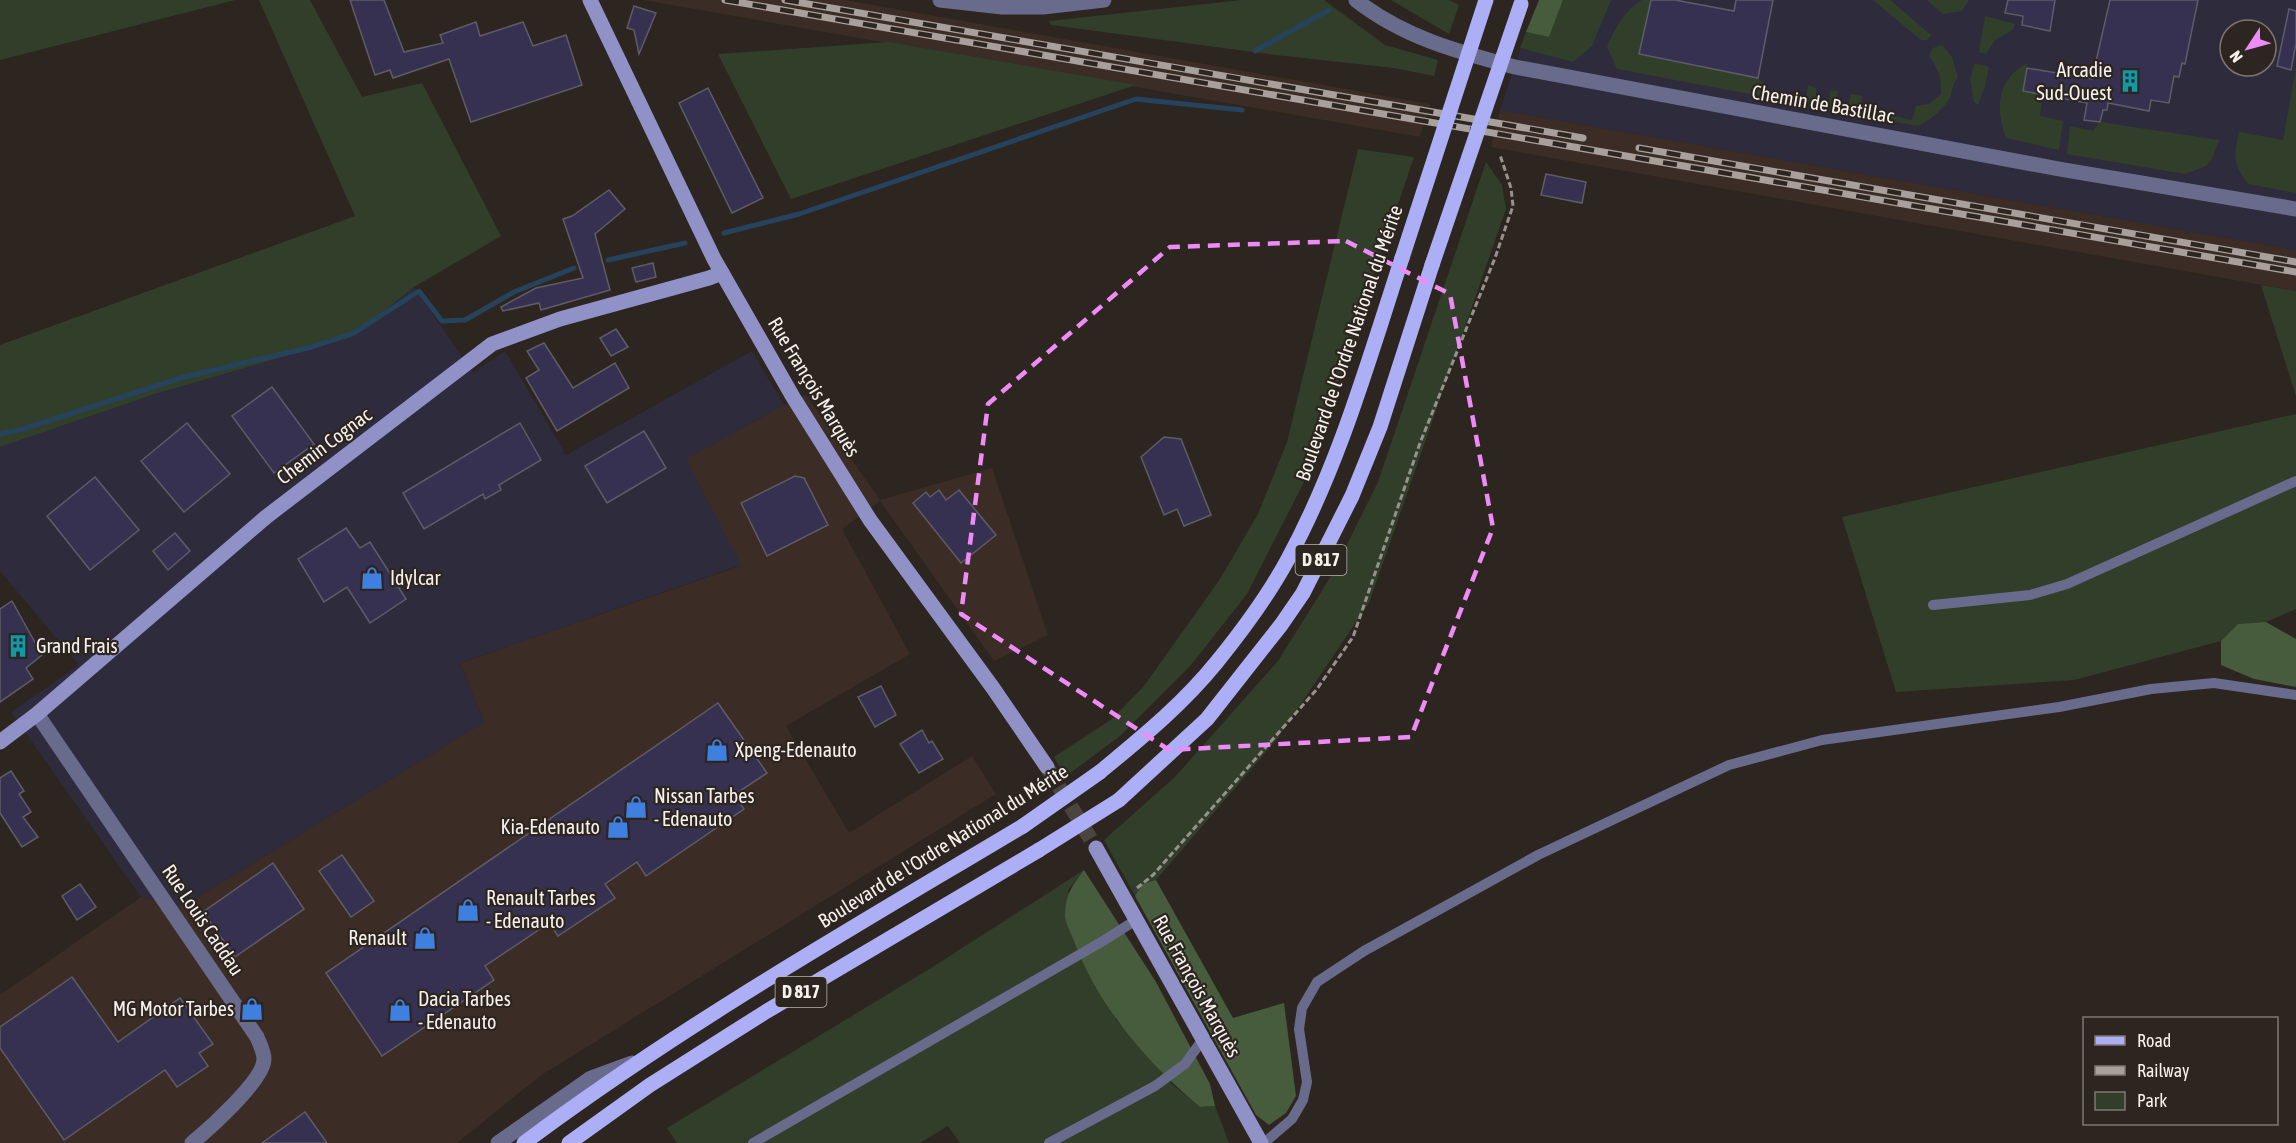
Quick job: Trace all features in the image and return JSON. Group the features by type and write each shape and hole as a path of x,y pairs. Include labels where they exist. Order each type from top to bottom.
{"main road":[{"name":"Boulevard de l'Ordre National du Mérite","path":"524,1143 638,1061 750,989 1023,826 1100,772 1158,725 1214,665 1251,617 1287,560 1316,501 1352,411 1486,0"},
{"name":"D 817","path":"569,1143 650,1085 767,1011 1119,800 1207,718 1281,625 1303,593 1352,496 1380,427 1432,265 1522,2"}],"street":[{"name":"Rue François Marquès","path":"590,0 722,273 793,398 870,520 993,688 1047,767"},
{"path":"940,0 1002,7 1043,7 1104,0"},
{"name":"Chemin de Bastillac","path":"1356,0 1403,31 1448,49 1515,67 2071,171 2296,209"},
{"name":"Chemin Cognac","path":"0,742 36,714 266,517 492,344 560,319 722,273"},
{"name":"Rue Louis Caddau","path":"36,714 257,1037 264,1058 263,1067 254,1083 192,1143"},
{"name":"Rue François Marquès","path":"1096,848 1263,1143"},
{"path":"498,1143 591,1078 638,1061"}],"lane":[{"path":"1933,605 2030,596 2067,584 2296,481"},
{"path":"1263,1143 1292,1119 1303,1101 1306,1082 1299,1029 1302,1008 1317,982 1364,951 1538,855 1729,765 1822,740 2060,707 2151,689 2214,683 2296,695"},
{"path":"753,1143 1136,920"},
{"path":"1049,1143 1155,1086 1185,1064 1203,1039"}],"path":[{"path":"1124,899 1153,875 1317,689 1353,637 1419,443 1495,258 1513,206 1511,188 1500,155"}],"highlighted area":[{"path":"1346,241 1450,294 1493,528 1411,737 1169,750 961,614 988,404 1170,247"}],"shaded area":[{"path":"643,0 845,0 1430,104 1420,137"},
{"path":"1563,0 2296,0 2296,250 1500,110 1526,32 1549,37"},
{"path":"1500,110 2296,250 2296,291 1491,147"},
{"path":"414,287 473,373 505,351 566,455 752,351 784,405 686,459 741,565 460,663 484,722 183,906 141,897 11,712 79,665 0,571 0,447 155,394 352,337"},
{"path":"806,395 880,500 992,468 1048,635 994,661 880,501 842,529 910,654 786,726 849,833 972,756 996,794 540,1076 457,1143 0,1143 0,995 141,897 183,906 484,722 460,663 740,566 685,459"}],"green space":[{"path":"0,0 235,0 0,60"},
{"path":"259,0 310,0 362,97 422,83 501,236 414,287 352,337 155,394 0,447 0,345 355,216"},
{"path":"1242,0 1324,0 1385,45 1438,60 1434,76 1394,68 1051,25 1049,21"},
{"path":"1391,0 1449,0 1459,5 1449,34"},
{"path":"1539,0 1563,0 1549,37 1526,32"},
{"path":"1563,0 1611,0 1592,46 1573,62 1520,48 1526,32 1549,37"},
{"path":"1642,0 1651,0 1640,54 1758,78 1770,91 1806,97 1808,85 1816,88 1816,100 1828,104 1831,90 1838,91 1836,104 1848,107 1851,94 1862,96 1861,109 1912,120 1916,106 1929,104 1941,94 1940,75 1929,55 1933,48 1942,45 1952,57 1958,78 1945,105 1930,119 1918,126 1617,69 1607,47 1621,20"},
{"path":"1873,0 1890,0 1931,35 1927,40 1921,40"},
{"path":"1927,0 1969,0 1962,11 1943,14"},
{"path":"1985,16 2015,24 2013,30 1995,40 1986,54 1979,52"},
{"path":"888,42 1136,85 791,199 718,54"},
{"path":"1975,63 1989,67 1978,105 1974,102 1970,79"},
{"path":"2027,63 2023,90 2038,93 2036,98 2042,99 2040,116 2063,121 2059,150 2006,138 2000,116 2001,96 2010,78"},
{"path":"2296,67 2296,193 2248,184 2239,171 2236,160 2239,132 2283,140"},
{"path":"2100,122 2219,140 2212,159 2206,166 2185,174 2067,154 2070,126 2093,131"},
{"path":"1358,149 1414,157 1307,476 1247,594 1191,665 1120,736 1065,777 1054,757 1112,719 1144,686 1220,579 1258,514 1287,442"},
{"path":"1486,162 1502,185 1506,209 1369,603 1277,739 1156,880 1142,884 1135,896 1104,840 1175,777 1278,661 1333,573 1378,482"},
{"path":"2261,285 2296,291 2296,396"},
{"path":"2296,414 2296,609 2266,622 2238,624 2221,641 2074,680 1896,692 1842,517"},
{"path":"2266,622 2296,639 2296,687 2254,679 2221,665 2221,641 2238,624"},
{"path":"1084,870 1068,890 1116,1020 1173,1085 1200,1107 1215,1106 1229,1143 960,1143 948,1126 920,1143 677,1143 667,1128 931,968"},
{"path":"1084,870 1156,982 1210,1084 1215,1106 1200,1107 1161,1072 1126,1032 1096,988 1065,918 1068,896"},
{"path":"1156,880 1233,1018 1284,1003 1296,1096 1286,1113 1269,1125 1256,1115 1135,896 1142,884"}],"building":[{"path":"350,0 384,0 404,52 443,43 440,35 476,22 480,36 523,22 533,46 566,35 582,85 471,122 449,59 393,78 390,70 375,75"},
{"path":"1651,0 1675,0 1734,11 1736,0 1773,0 1758,78 1639,54"},
{"path":"2008,0 2055,0 2050,31 2022,25 2023,16 2005,13"},
{"path":"2110,0 2198,0 2185,64 2182,63 2179,77 2174,76 2169,103 2151,100 2149,111 2108,103 2107,110 2103,110 2100,122 2084,120 2087,103 2023,91 2027,68 2092,79"},
{"path":"634,6 656,13 639,54 634,30 627,28"},
{"path":"2289,9 2296,11 2296,43 2291,70 2278,66"},
{"path":"708,88 763,198 732,213 679,103"},
{"path":"1546,174 1586,182 1582,203 1541,195"},
{"path":"609,190 625,209 595,234 610,290 541,310 539,303 503,311 501,307 536,288 583,278 563,219 572,216"},
{"path":"653,263 656,277 636,282 632,268"},
{"path":"616,329 628,347 611,356 600,338"},
{"path":"544,343 573,388 615,363 629,388 557,431 526,378 539,370 527,351"},
{"path":"272,387 314,444 274,473 232,416"},
{"path":"187,423 230,474 184,512 141,461"},
{"path":"520,423 541,460 499,485 501,490 485,499 483,494 424,529 403,493"},
{"path":"644,431 666,468 607,503 585,466"},
{"path":"1164,437 1181,439 1211,515 1184,526 1177,509 1164,515 1141,457"},
{"path":"795,476 804,478 828,525 767,556 741,503"},
{"path":"95,477 139,530 90,570 47,516"},
{"path":"939,490 946,500 959,490 996,535 961,563 913,503 926,492 930,497"},
{"path":"346,528 360,548 370,542 406,599 370,623 347,587 324,602 298,559"},
{"path":"175,533 190,551 168,570 153,551"},
{"name":"Grand Frais","path":"12,601 42,655 26,668 33,679 0,702 0,609"},
{"path":"881,686 896,715 875,727 858,697"},
{"path":"718,703 767,773 734,795 744,809 646,876 637,862 605,884 615,898 558,936 549,923 485,966 494,980 382,1056 326,973"},
{"path":"922,730 929,743 932,741 943,759 919,773 900,744"},
{"path":"11,771 24,791 19,794 31,812 23,817 38,837 22,847 0,813 0,778"},
{"path":"342,855 374,901 351,917 319,871"},
{"path":"273,863 304,909 235,957 203,912"},
{"path":"80,884 96,907 77,920 62,896"},
{"path":"72,977 118,1042 180,998 213,1044 199,1053 208,1066 177,1087 165,1070 64,1140 0,1048 0,1027"},
{"path":"305,1112 327,1143 262,1143"}],"waterway":[{"path":"1255,51 1329,10"},
{"path":"724,233 799,214 1136,99 1242,110"},
{"path":"608,260 685,243"},
{"path":"0,434 23,429 184,377 312,347 354,333 419,291 442,321 465,320 514,292 574,268"}],"tunnel":[{"path":"1047,767 1096,848"}],"railway":[{"path":"725,0 2296,272"},
{"path":"785,0 1583,138"},
{"path":"1639,148 2296,262"}],"place":[{"name":"Arcadie Sud-Ouest","path":"2130,81"},
{"name":"Idylcar","path":"372,578"},
{"name":"Grand Frais","path":"18,646"},
{"name":"Xpeng-Edenauto","path":"717,750"},
{"name":"Nissan Tarbes - Edenauto","path":"636,807"},
{"name":"Kia-Edenauto","path":"618,827"},
{"name":"Renault Tarbes - Edenauto","path":"468,910"},
{"name":"Renault","path":"425,938"},
{"name":"MG Motor Tarbes","path":"252,1009"},
{"name":"Dacia Tarbes - Edenauto","path":"400,1010"}]}
